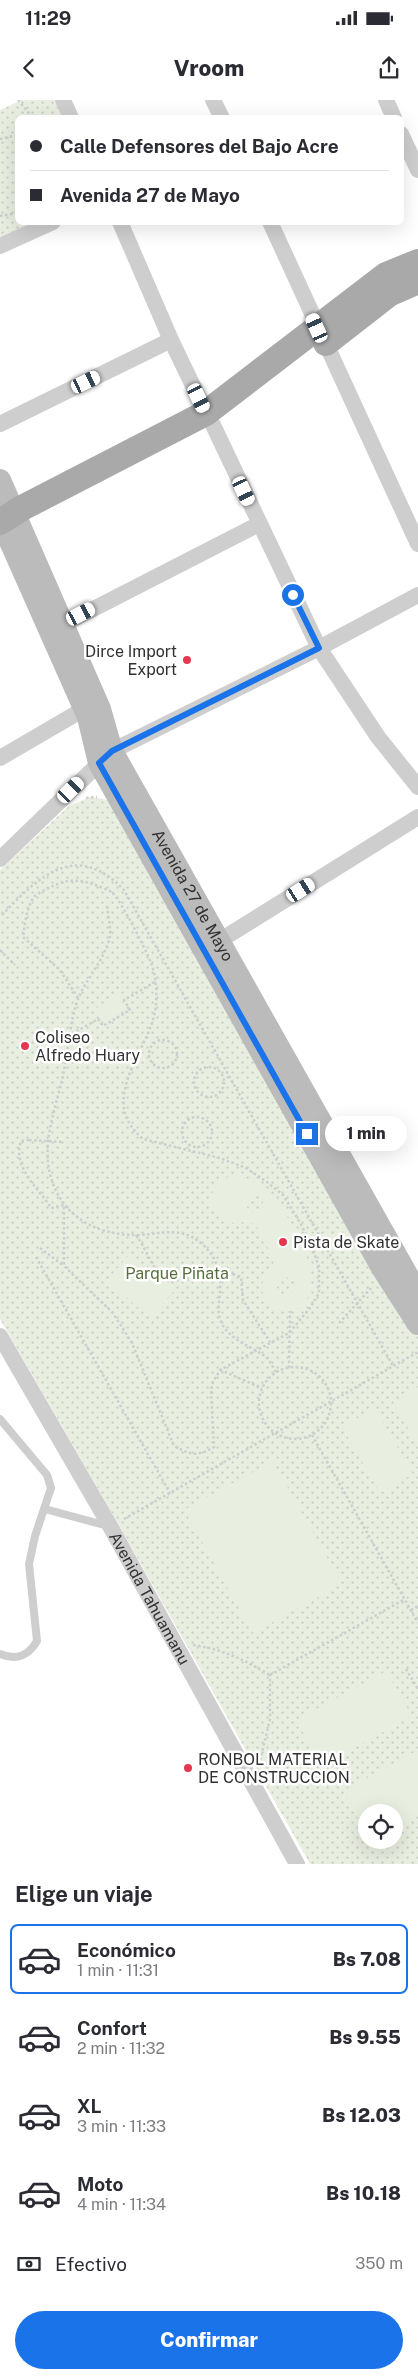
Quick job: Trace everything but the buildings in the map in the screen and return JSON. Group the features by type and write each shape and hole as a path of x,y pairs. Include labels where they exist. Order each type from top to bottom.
{"main road":[{"path":"6,525 210,419 321,336 417,277"},
{"name":"Avenida 27 de Mayo","path":"0,480 6,525 106,757 210,946 382,1268 418,1324"},
{"name":"Avenida 27 de Mayo","path":"6,525 64,624 100,709 106,757"},
{"name":"Avenida 27 de Mayo","path":"210,946 418,1294"}],"street":[{"path":"63,100 70,115"},
{"path":"213,100 220,115"},
{"path":"386,100 393,115"},
{"path":"404,140 418,170"},
{"path":"0,246 47,225"},
{"path":"121,225 171,340 319,648 378,737 418,787"},
{"path":"271,225 418,544"},
{"path":"0,424 171,340"},
{"path":"64,624 259,524"},
{"path":"0,859 106,757 418,595"},
{"path":"0,758 84,709"},
{"path":"210,946 418,817"},
{"name":"Avenida Tahuamanu","path":"0,1336 110,1526 297,1864"}],"lane":[{"path":"0,1419 46,1476 51,1488 46,1510 35,1536 29,1564 37,1641 31,1651 19,1658 0,1654"},
{"path":"46,1510 110,1526"}],"path":[{"path":"18,100 30,115"},
{"path":"0,139 15,137"},
{"path":"0,216 15,214"},
{"path":"2,915 28,888 50,871 68,867 92,866 112,877 124,890 393,1366"},
{"path":"40,1248 64,1266 113,1313 132,1343 168,1436 174,1446 188,1454 203,1454 214,1447 211,1390 220,1370 290,1333 310,1308 319,1293 321,1281 319,1267 311,1244 283,1195 246,1168 220,1158 143,1139 133,1131 125,1117 123,1100 126,1082 155,1010 155,982 152,964 112,892 86,880 60,881 35,896 25,918 23,937 60,970 78,998"},
{"path":"107,906 110,935 102,958 78,998 48,1141 49,1166 54,1187 64,1205 92,1228 112,1233 136,1235 185,1232 211,1252 218,1266 220,1319 224,1328 232,1337 267,1357 276,1372"},
{"path":"0,950 15,965"},
{"path":"71,1035 98,1019 103,1026 130,1010 124,1000 155,982"},
{"path":"167,1040 177,1049 177,1058 172,1066 158,1068 150,1061 149,1052 158,1041 167,1040"},
{"path":"140,1048 149,1052"},
{"path":"212,1068 220,1073 223,1086 217,1094 205,1096 196,1089 194,1079 199,1071 212,1068"},
{"path":"220,1073 226,1070"},
{"path":"200,1118 210,1127 211,1136 201,1146 191,1146 184,1139 182,1129 187,1121 200,1118"},
{"path":"62,1142 29,1140 22,1141 19,1147 20,1161 27,1178 43,1194 51,1208 64,1205"},
{"path":"189,1150 191,1146"},
{"path":"64,1205 64,1266"},
{"path":"136,1235 146,1248 157,1273 168,1281 233,1274 242,1277 243,1300 270,1342"},
{"path":"36,1257 170,1492"},
{"path":"339,1323 375,1284"},
{"path":"289,1368 290,1312"},
{"path":"110,1526 418,1352"},
{"path":"299,1367 318,1375 327,1386 332,1401 328,1419 323,1427 312,1435 298,1440 287,1439 274,1433 262,1420 259,1398 262,1388 276,1372 299,1367"},
{"path":"220,1370 262,1388"},
{"path":"312,1435 418,1623"},
{"path":"270,1676 405,1599"},
{"path":"411,1610 418,1606"},
{"path":"174,1642 215,1648 237,1656 270,1676"},
{"path":"406,1669 418,1689"},
{"path":"251,1782 262,1757 270,1719 270,1676"}],"green space":[{"path":"22,100 54,100 61,115 15,115 15,225 31,225 0,239 0,110"},
{"name":"Parque Piñata","path":"90,797 115,801 418,1336 418,1864 310,1864 0,1319 0,870 69,806"},
{"path":"118,995 126,1008 104,1023 95,1009"},
{"name":"Pista de Skate","path":"235,1175 250,1180 279,1205 291,1223 308,1261 311,1279 309,1295 305,1303 298,1309 282,1311 268,1303 264,1296 262,1283 274,1260 256,1225 248,1222 227,1222 216,1214 212,1208 212,1194 215,1187 227,1178","holes":["252,1195 258,1195 263,1199 262,1208 258,1212 251,1212 246,1206 246,1200","283,1277 289,1278 294,1282 295,1288 289,1295 283,1295 277,1288 279,1280"]},
{"path":"130,1254 174,1291 150,1318 107,1280"},
{"path":"418,1387 418,1445 393,1402"},
{"path":"375,1408 413,1474 380,1493 342,1427"},
{"path":"273,1461 342,1584 253,1633 184,1510"},
{"path":"386,1671 412,1716 322,1766 296,1720"},
{"path":"418,1750 418,1815 403,1823 403,1804 358,1804 358,1818 343,1791"}],"place":[{"name":"Dirce Import Export","path":"187,660"},
{"name":"Coliseo Alfredo Huary","path":"25,1046"},
{"name":"Pista de Skate","path":"283,1242"},
{"name":"RONBOL MATERIAL DE CONSTRUCCION","path":"188,1768"}],"route":[{"path":"293,595 319,648 112,751 99,763 307,1134"}]}
